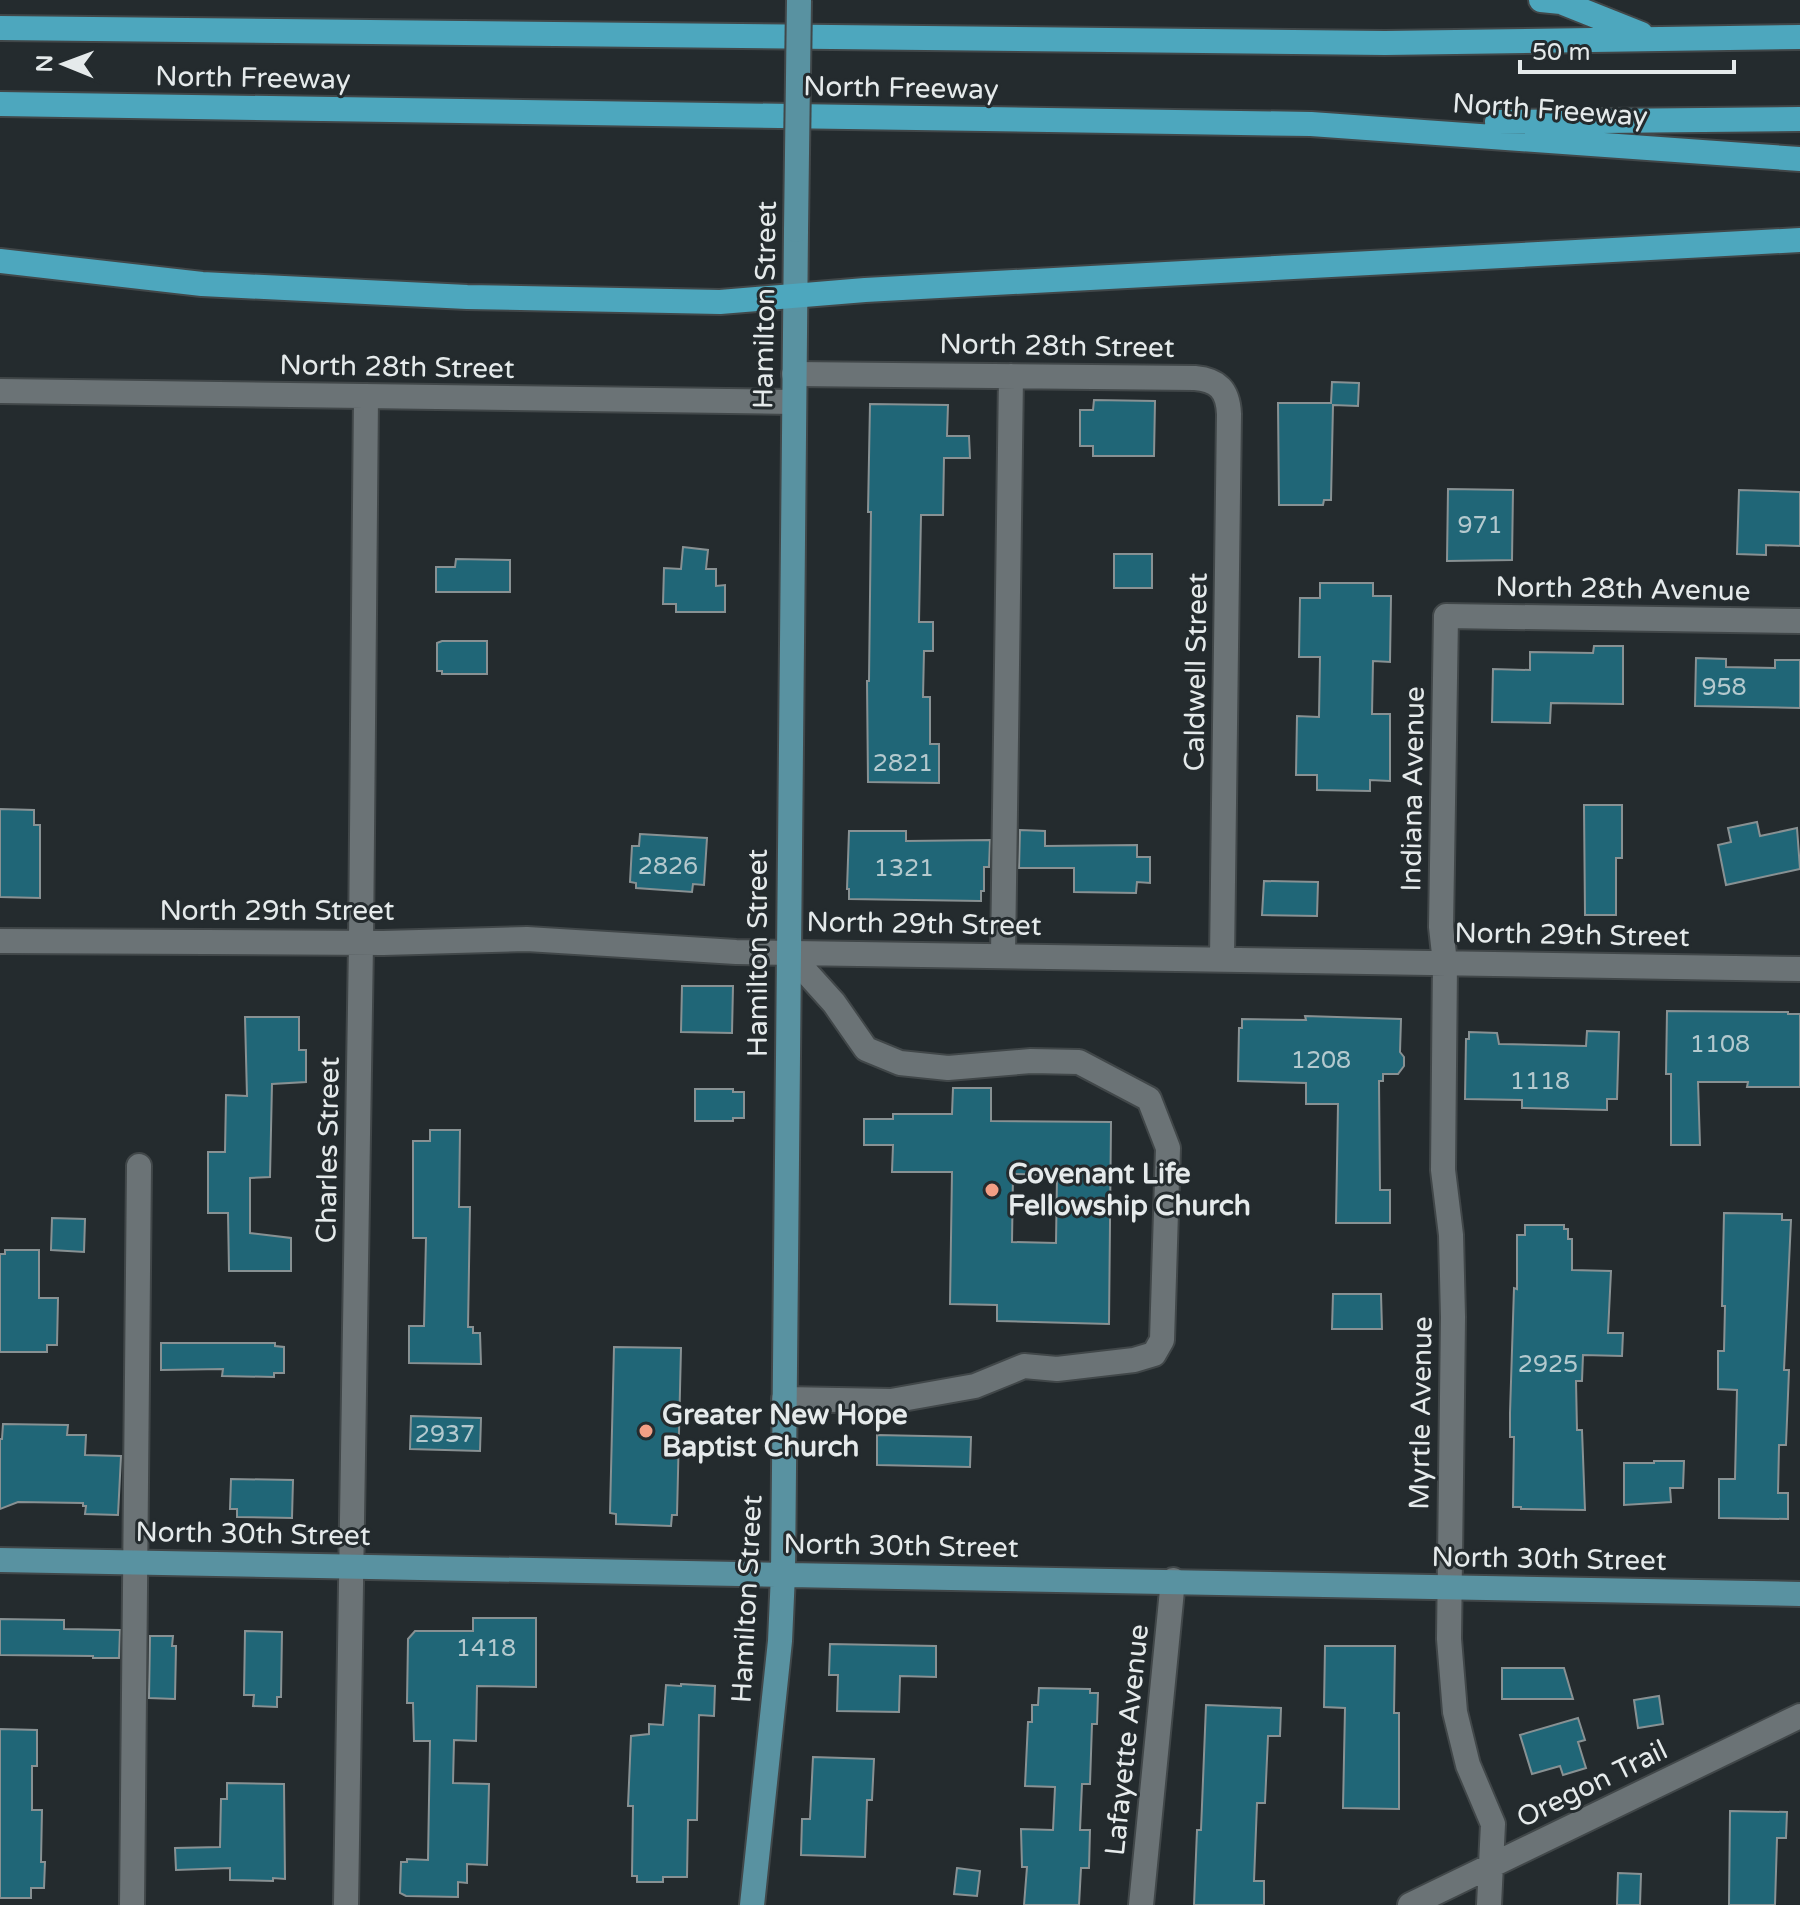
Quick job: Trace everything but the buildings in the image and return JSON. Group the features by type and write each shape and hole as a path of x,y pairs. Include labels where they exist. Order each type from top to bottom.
{"highway":[{"path":"1541,0 1561,2 1651,37"},
{"name":"North Freeway","path":"0,28 1385,43 1800,37"},
{"name":"North Freeway","path":"0,104 1311,124 1800,159"},
{"path":"1311,124 1800,119"},
{"path":"0,261 202,284 608,301 720,302 1445,257 1800,240"}],"main road":[{"name":"Hamilton Street","path":"752,1905 780,1641 783,1574 799,0"},
{"name":"North 30th Street","path":"0,1560 1800,1594"}],"street":[{"name":"North 28th Street","path":"794,374 1195,378 1209,380 1222,387"},
{"path":"1003,955 1011,376"},
{"name":"Caldwell Street","path":"1222,387 1228,400 1229,414 1222,959"},
{"name":"North 28th Street","path":"0,391 793,402"},
{"name":"Charles Street","path":"346,1905 366,396"},
{"name":"North 28th Avenue","path":"1446,616 1800,621"},
{"name":"Indiana Avenue","path":"1445,963 1441,927 1446,616"},
{"name":"North 29th Street","path":"0,941 361,943 527,939 697,951 1800,969"},
{"path":"784,1399 891,1401 975,1386 1024,1366 1057,1369 1134,1360 1154,1354 1162,1340 1168,1148 1149,1099 1079,1062 1031,1061 948,1068 900,1063 866,1049 834,1003 788,952"},
{"name":"Myrtle Avenue","path":"1445,963 1443,1170 1451,1235 1453,1317 1449,1639 1455,1712 1468,1765 1493,1824 1489,1905"},
{"path":"132,1905 139,1166"},
{"name":"Lafayette Avenue","path":"1141,1905 1173,1580"},
{"name":"Oregon Trail","path":"1410,1905 1800,1716"}],"place":[{"name":"Covenant Life Fellowship Church","path":"992,1190"},
{"name":"Greater New Hope Baptist Church","path":"646,1431"}]}
